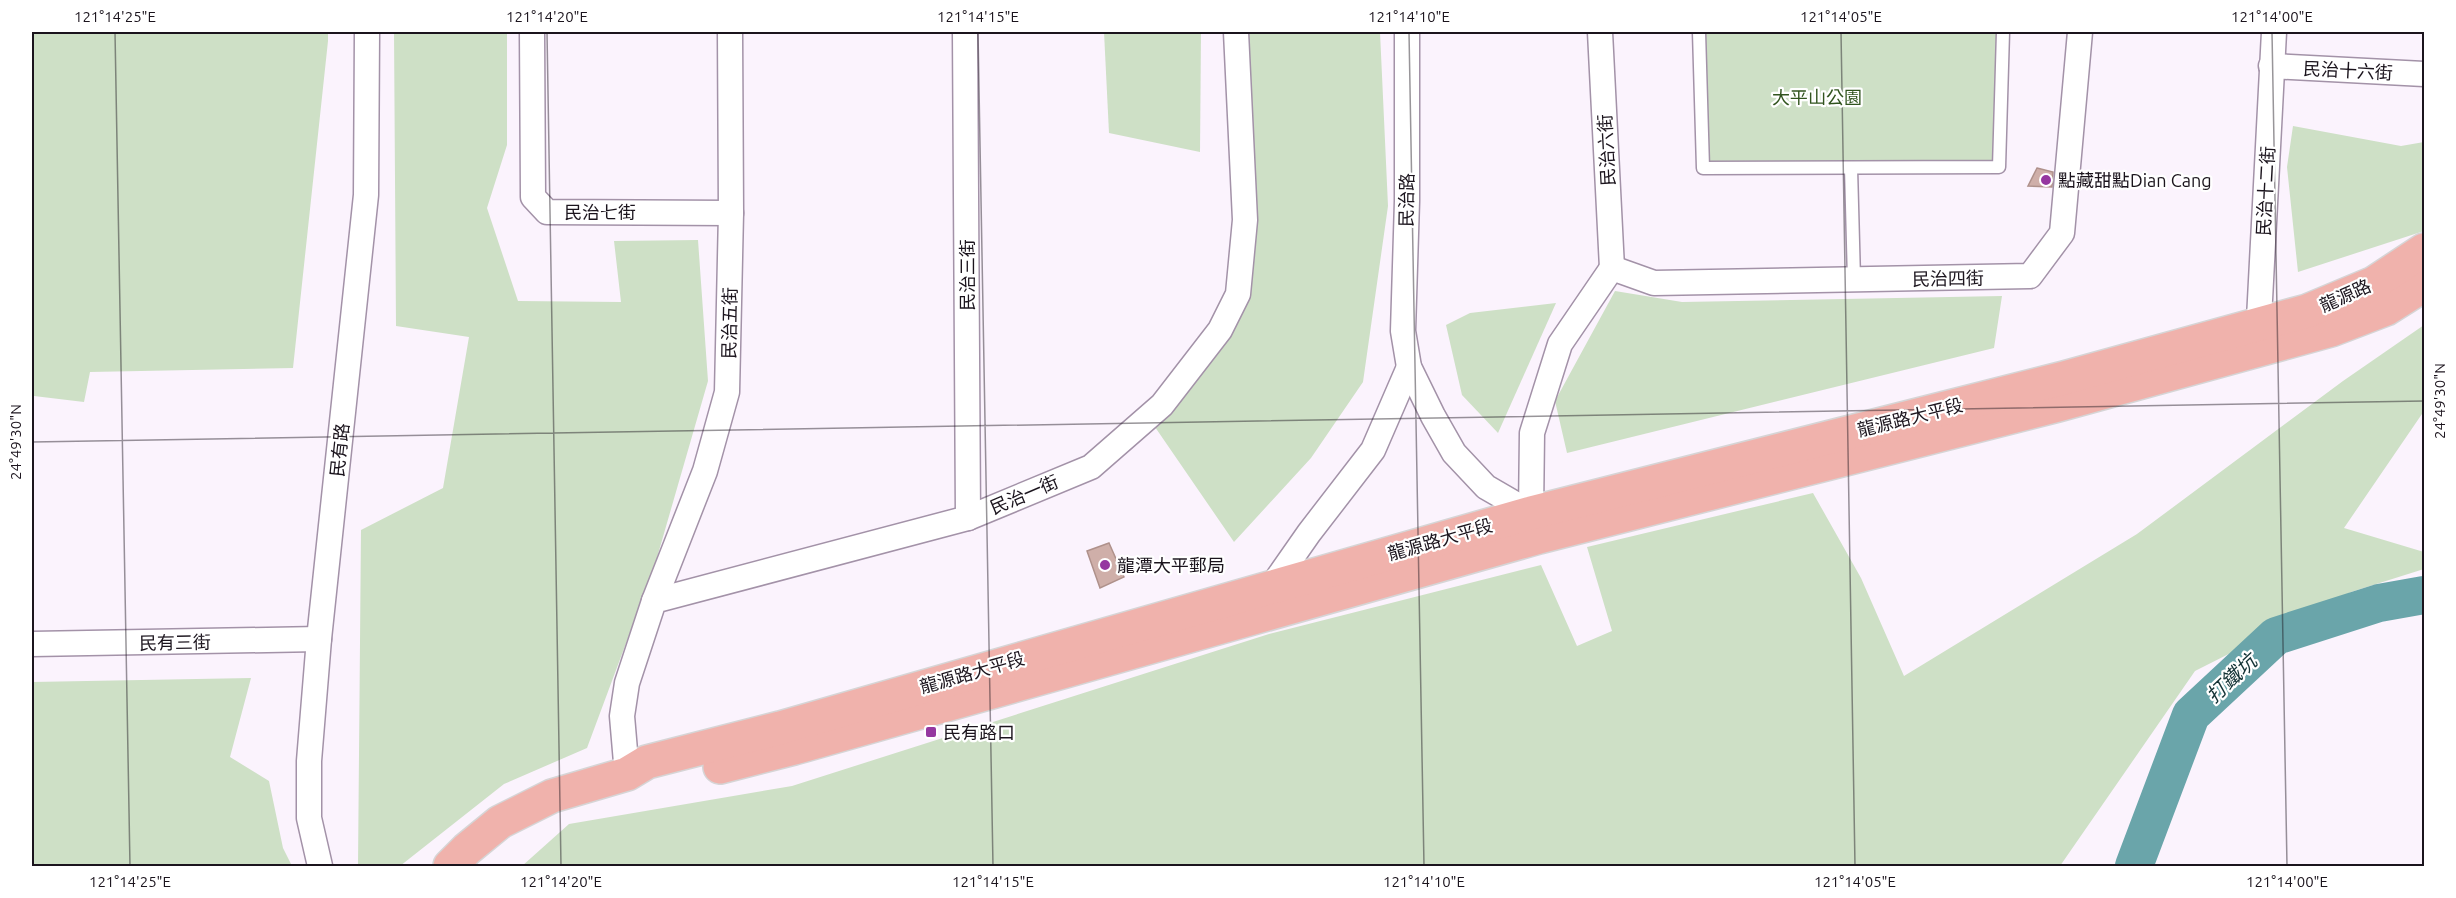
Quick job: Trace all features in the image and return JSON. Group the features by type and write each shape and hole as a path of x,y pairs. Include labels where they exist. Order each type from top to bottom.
{"main road":[{"name":"龍源路","path":"2258,338 2307,311 2374,283 2424,250"},
{"name":"龍源路","path":"2258,338 2331,330 2386,309 2424,285"},
{"name":"龍源路大平段","path":"627,774 647,785 794,748 1274,598 1535,525 2035,411 2258,338"},
{"path":"450,867 467,849 500,822 552,796 627,774"}],"street":[{"name":"民有路","path":"320,867 309,818 309,761 319,639 366,195 367,32"},
{"name":"民治七街","path":"532,32 533,197 547,212 731,213"},
{"name":"民治五街","path":"654,601 705,471 727,392 731,213 730,32"},
{"name":"民治三街","path":"965,32 969,518"},
{"name":"民治一街","path":"654,601 969,518 1091,467 1162,405 1220,330 1238,294 1245,220 1236,32"},
{"name":"民治路","path":"1407,32 1407,190 1403,331 1409,367"},
{"name":"民治六街","path":"1600,32 1612,268"},
{"name":"民治四街","path":"1612,268 1654,283 2030,276 2062,233 2080,32"},
{"name":"民治十二街","path":"2258,338 2274,32"},
{"name":"民治十六街","path":"2271,66 2424,74"},
{"path":"1535,525 1532,433 1560,344 1612,268"},
{"path":"1409,367 1454,453 1486,487 1535,525"},
{"path":"1274,598 1310,533 1373,450 1409,367"},
{"path":"627,774 622,716 627,683 654,601"},
{"name":"民有三街","path":"32,644 319,639"}],"lane":[{"path":"1699,32 1703,168 1999,167 2003,32"},
{"path":"1851,168 1854,280"}],"green space":[{"path":"32,32 328,32 328,41 293,368 90,372 84,402 34,396 32,459"},
{"path":"394,32 507,32 507,145 487,208 518,301 621,302 614,241 698,240 708,381 654,568 587,748 504,784 400,866 358,866 361,530 443,488 469,337 396,326"},
{"path":"1104,32 1201,32 1200,152 1109,133"},
{"path":"1241,32 1380,32 1388,206 1363,382 1311,458 1234,542 1155,427 1235,313"},
{"name":"大平山公園","path":"1704,32 1997,32 1994,162 1706,164"},
{"path":"2293,126 2401,146 2424,142 2424,231 2298,272 2287,167"},
{"path":"1615,291 1682,302 2002,296 1994,348 1567,453 1555,401"},
{"path":"1556,303 1498,433 1462,395 1446,325 1470,313"},
{"path":"2424,325 2424,411 2344,528 2424,552 2424,569 2351,592 2195,671 2060,866 522,866 569,824 792,786 1269,634 1541,565 1577,646 1612,631 1587,547 1813,493 1861,578 1904,676 2137,534 2343,381"},
{"path":"251,678 230,757 269,781 283,848 292,866 32,866 32,682"}],"building":[{"name":"點藏甜點Dian Cang","path":"2037,168 2053,172 2052,187 2028,186"},
{"path":"1109,543 1124,577 1100,588 1087,551"}],"waterway":[{"name":"打鐵坑","path":"2134,866 2191,715 2276,636 2379,603 2424,595"}],"place":[{"name":"點藏甜點Dian Cang","path":"2046,180"},
{"name":"龍潭大平郵局","path":"1105,565"},
{"name":"民有路口","path":"931,732"}]}
